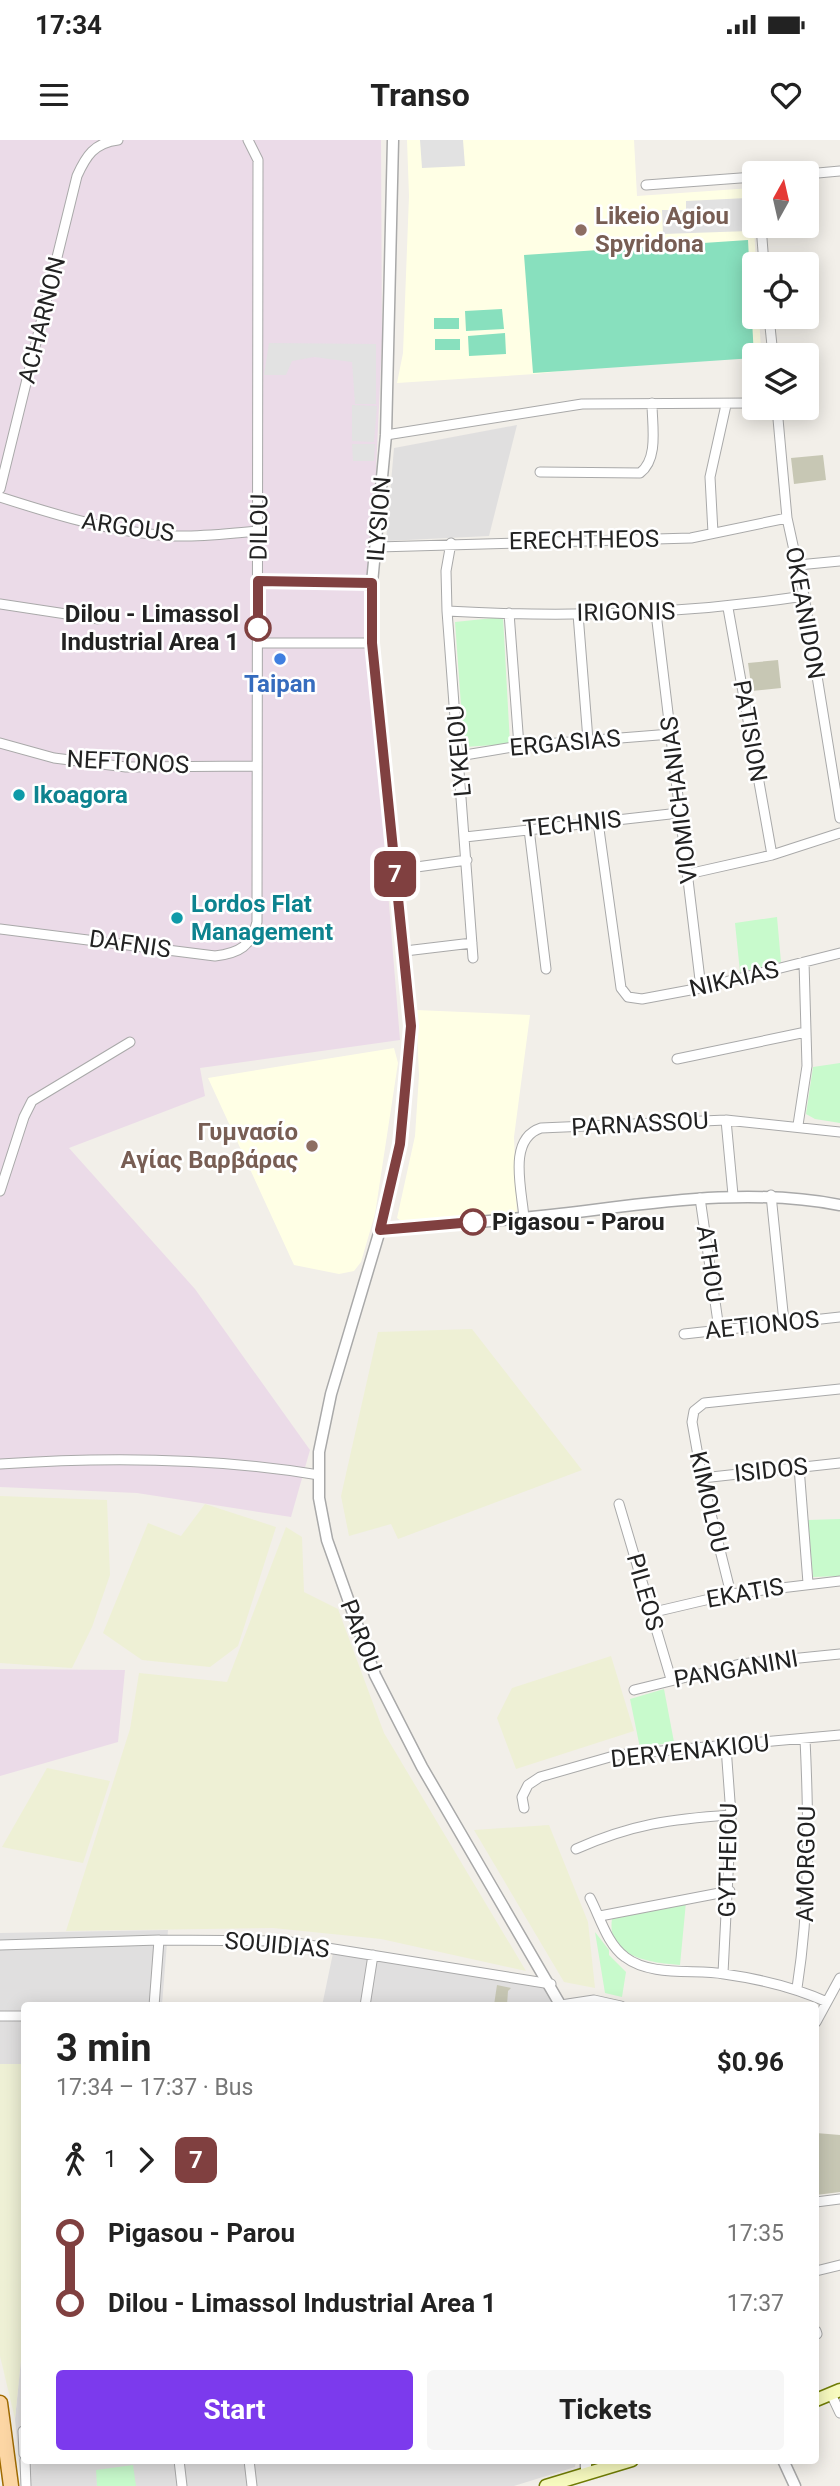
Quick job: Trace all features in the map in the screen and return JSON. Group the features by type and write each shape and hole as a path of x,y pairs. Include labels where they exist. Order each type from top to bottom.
{"main road":[{"path":"0,2403 11,2486"},
{"path":"546,2486 619,2464"}],"street":[{"name":"ACHARNON","path":"0,489 77,176 87,152 107,141 118,140"},
{"name":"DILOU","path":"248,140 258,160 257,922 253,936"},
{"name":"ILYSION","path":"380,1230 400,1144 411,1026 372,643 372,583 378,547 386,435 393,140"},
{"path":"819,172 840,171"},
{"path":"646,185 742,178"},
{"path":"540,472 640,473 649,467 652,455 652,403"},
{"path":"386,435 582,404 742,404"},
{"path":"713,533 710,477 726,405"},
{"name":"OKEANIDON","path":"778,420 788,518 804,596 840,818"},
{"name":"ARGOUS","path":"0,497 76,520 126,530 174,536 259,531"},
{"name":"ERECHTHEOS","path":"378,547 691,538 788,518"},
{"name":"LYKEIOU","path":"451,543 446,572 447,611 473,958"},
{"path":"798,565 840,561"},
{"path":"258,581 372,583"},
{"name":"IRIGONIS","path":"447,611 656,613 729,608 804,596"},
{"path":"0,604 99,619"},
{"name":"PATISION","path":"729,608 772,855"},
{"path":"509,613 519,746"},
{"name":"VIOMICHANIAS","path":"656,613 701,988"},
{"path":"578,614 588,740"},
{"path":"258,643 372,643"},
{"name":"ERGASIAS","path":"459,756 519,746 671,734"},
{"name":"NEFTONOS","path":"0,743 54,758 126,767 257,766"},
{"name":"TECHNIS","path":"465,837 679,813"},
{"name":"NIKAIAS","path":"598,822 621,988 628,997 642,999 701,988 840,953"},
{"path":"529,829 546,969"},
{"path":"688,874 772,855 840,833"},
{"path":"395,870 467,860"},
{"name":"DAFNIS","path":"0,929 215,956 236,954 253,936"},
{"path":"405,951 472,943"},
{"path":"798,1125 807,1066 804,962"},
{"path":"677,1059 806,1032"},
{"path":"0,1191 24,1117 32,1101 130,1042"},
{"path":"726,1120 733,1195"},
{"name":"PARNASSOU","path":"524,1218 519,1150 523,1138 541,1128 726,1120 798,1125 840,1132"},
{"path":"380,1230 524,1218 733,1195 771,1195 840,1205"},
{"path":"771,1195 784,1322"},
{"name":"ATHOU","path":"700,1198 719,1329"},
{"name":"PAROU","path":"380,1230 331,1394 319,1452 319,1498 327,1540 375,1675 422,1768 560,2002"},
{"name":"AETIONOS","path":"684,1334 840,1317"},
{"name":"KIMOLOU","path":"731,1594 702,1478 692,1422 695,1411 704,1403 840,1389"},
{"name":"ISIDOS","path":"702,1478 840,1463"},
{"path":"0,1464 259,1465 319,1475"},
{"path":"799,1467 808,1583"},
{"name":"PILEOS","path":"619,1504 671,1679"},
{"name":"EKATIS","path":"650,1613 731,1594 840,1581"},
{"name":"PANGANINI","path":"634,1689 740,1664 840,1654"},
{"name":"DERVENAKIOU","path":"524,1808 522,1797 528,1785 540,1777 617,1755 840,1735"},
{"name":"AMORGOU","path":"797,1988 805,1936 808,1859 805,1739"},
{"name":"GYTHEIOU","path":"723,1973 730,1891 731,1815 726,1747"},
{"path":"576,1849 632,1827 668,1819 731,1815"},
{"path":"600,1916 730,1891"},
{"path":"590,1898 607,1935 624,1957 641,1965 723,1973 797,1988 827,2002"},
{"path":"153,2002 159,1940"},
{"name":"SOUIDIAS","path":"0,1945 159,1940 285,1941 551,1984"},
{"path":"366,2002 373,1955"},
{"path":"819,2017 840,1978"},
{"path":"581,2002 603,2002"},
{"path":"0,2016 21,2015"},
{"path":"819,2202 840,2199"},
{"path":"819,2270 840,2265"},
{"path":"835,2392 840,2413"},
{"path":"25,2464 26,2486"},
{"path":"179,2464 182,2486"},
{"path":"249,2464 252,2486"},
{"path":"785,2464 795,2486"}],"shaded area":[{"path":"0,140 381,140 382,341 368,644 400,1040 200,1068 205,1096 69,1148 195,1289 310,1450 291,1517 137,1493 0,1487"},
{"name":"Likeio Agiou Spyridona","path":"407,140 634,140 637,196 742,189 742,238 755,238 755,252 742,252 742,329 760,329 761,343 742,343 742,351 535,374 397,383 403,353 409,196"},
{"path":"420,140 463,140 465,166 422,168"},
{"path":"742,198 742,231 663,234 662,210 686,210 686,201"},
{"path":"269,343 376,344 376,404 355,404 352,362 314,357 292,361 286,375 264,375"},
{"path":"352,405 377,406 374,442 352,441"},
{"path":"517,425 489,536 386,541 394,448"},
{"path":"352,444 375,444 374,461 353,461"},
{"path":"823,455 826,480 794,484 791,458"},
{"path":"778,660 781,688 752,691 748,663"},
{"path":"416,1010 530,1015 514,1137 517,1216 404,1223 397,1218 415,1136 419,1075"},
{"name":"Γυμνασίο Αγίας Βαρβάρας","path":"394,1048 398,1063 375,1214 361,1262 354,1271 339,1274 294,1265 208,1078"},
{"path":"472,1329 582,1470 398,1539 391,1524 349,1536 341,1496 378,1332"},
{"path":"0,1496 107,1500 110,1575 92,1627 72,1668 0,1663"},
{"path":"205,1504 276,1527 238,1646 210,1667 142,1660 103,1633 148,1523 181,1536"},
{"path":"286,1527 302,1537 304,1592 338,1609 384,1733 526,1971 381,1939 273,1928 66,1931 130,1729 139,1673 227,1682"},
{"path":"611,1656 634,1731 516,1769 497,1718 512,1688"},
{"path":"0,1669 125,1670 118,1742 0,1776"},
{"path":"47,1768 110,1781 83,1863 2,1847"},
{"path":"549,1825 588,1922 595,1988 564,1982 474,1830"},
{"path":"168,1930 162,2002 21,2002 21,2064 0,2064 0,1933"},
{"path":"333,1953 551,1989 553,2002 323,2002"},
{"path":"497,1985 511,1988 508,1991 507,2002 494,2002"},
{"path":"0,2064 21,2064 21,2360 15,2419 0,2356"},
{"path":"819,2133 840,2135 840,2192 819,2195"},
{"path":"21,2360 21,2464 576,2464 575,2467 514,2486 21,2486 15,2419"}],"green space":[{"path":"748,240 749,252 742,252 742,329 753,329 753,343 742,343 742,359 533,373 524,255"},
{"path":"502,309 504,329 466,331 465,311"},
{"path":"434,318 459,318 459,329 434,329"},
{"path":"505,333 506,354 469,356 468,336"},
{"path":"435,339 460,339 460,350 435,350"},
{"path":"503,617 510,744 464,747 455,622"},
{"path":"777,917 781,962 740,972 735,923"},
{"path":"840,1063 840,1123 815,1119 806,1114 813,1067"},
{"path":"840,1519 840,1576 813,1577 808,1520"},
{"path":"664,1689 674,1742 640,1748 630,1699"},
{"path":"686,1902 680,1965 645,1960 624,1950 616,1942 612,1932 612,1919"},
{"path":"595,1932 609,1950 609,1955 626,1972 622,1997 605,1993"},
{"path":"133,2465 136,2486 97,2486 96,2470"}],"bus line":[{"name":"7","path":"258,628 258,581 372,583 372,643 410,993 411,1026 400,1144 380,1230 473,1222"}],"place":[{"name":"Likeio Agiou Spyridona","path":"581,230"},
{"name":"Dilou - Limassol Industrial Area 1","path":"258,628"},
{"name":"Taipan","path":"280,659"},
{"name":"Ikoagora","path":"19,795"},
{"name":"Lordos Flat Management","path":"177,918"},
{"name":"Γυμνασίο Αγίας Βαρβάρας","path":"312,1146"},
{"name":"Pigasou - Parou","path":"473,1222"}]}
